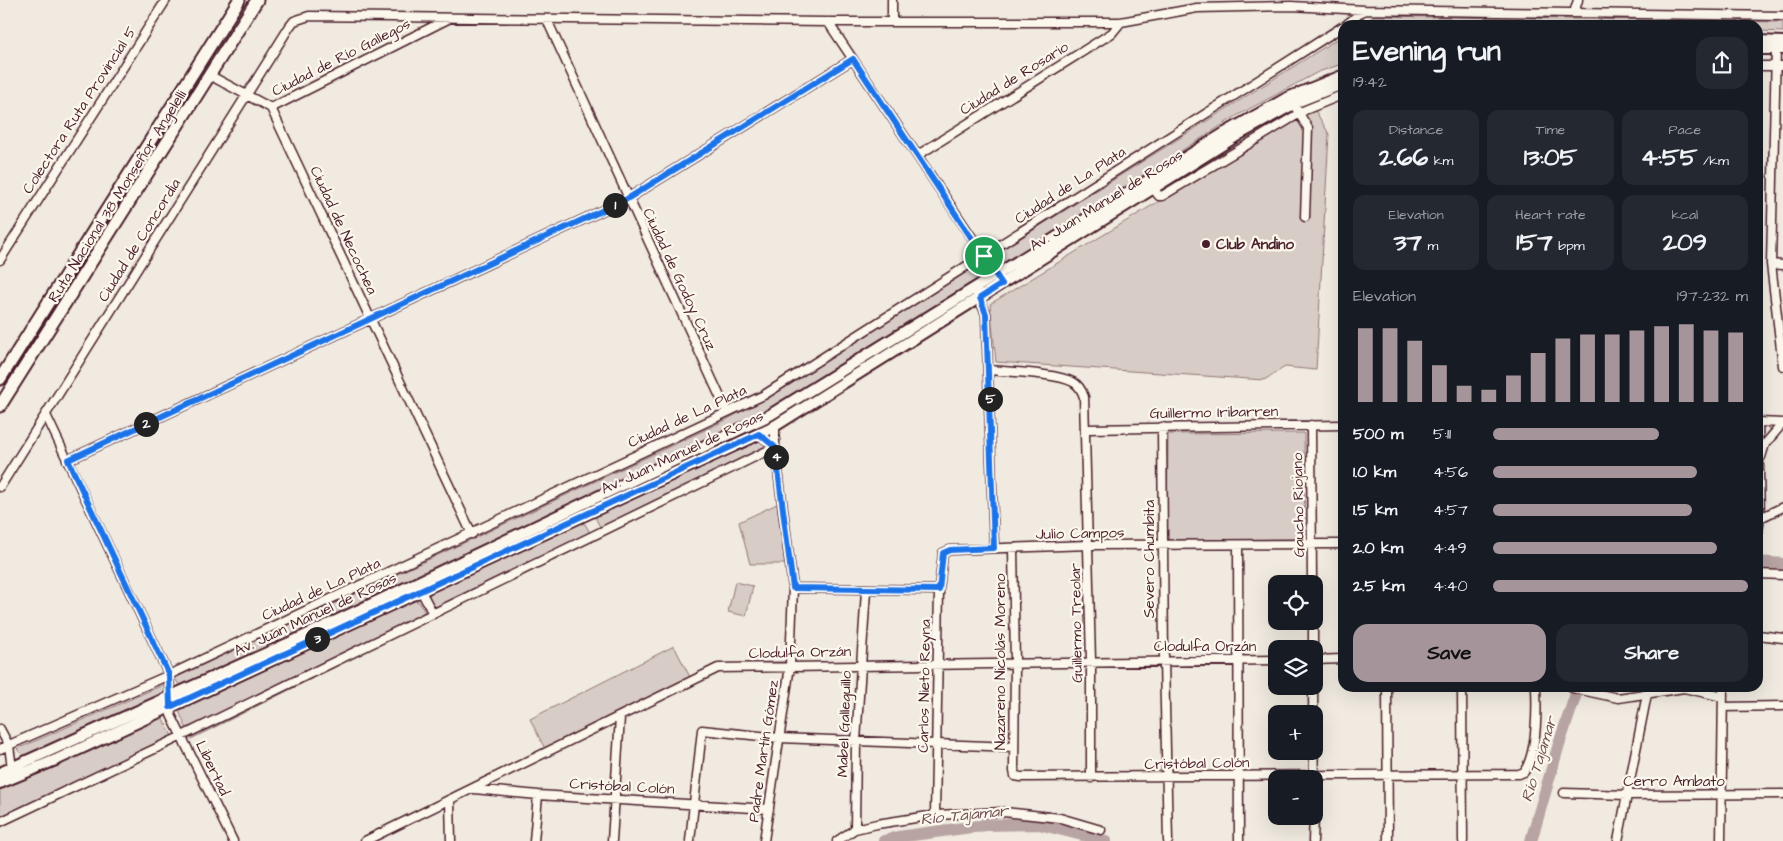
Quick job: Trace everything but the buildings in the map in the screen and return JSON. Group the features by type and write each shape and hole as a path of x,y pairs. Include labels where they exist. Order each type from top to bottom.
{"highway":[{"name":"Ruta Nacional 38 Monseñor Angelelli","path":"0,379 239,0"},
{"name":"Ruta Nacional 38 Monseñor Angelelli","path":"0,406 257,0"}],"main road":[{"path":"1763,42 1781,47"},
{"path":"1763,49 1781,47"},
{"name":"Av. Juan Manuel de Rosas","path":"0,783 58,760 170,703 770,415 996,273 1262,111 1338,78"},
{"name":"Av. Juan Manuel de Rosas","path":"0,773 170,703 421,591 759,434 980,298 1238,135 1292,104 1338,86"}],"street":[{"name":"Colectora Ruta Provincial 5","path":"0,260 4,247 166,0"},
{"path":"892,0 892,21"},
{"path":"1574,13 1578,0"},
{"path":"450,18 828,22 1122,22 1197,8 1291,6 1364,10 1783,16"},
{"path":"1352,20 1364,10"},
{"name":"Ciudad de Concordia","path":"0,487 294,21 310,16 450,18"},
{"name":"Ciudad de Río Gallegos","path":"271,108 450,18"},
{"name":"Ciudad de Godoy Cruz","path":"547,20 627,199 727,412"},
{"path":"828,22 1002,284"},
{"name":"Ciudad de Rosario","path":"918,155 1112,33 1122,22"},
{"name":"Ciudad de La Plata","path":"0,749 169,675 764,395 1338,30"},
{"path":"1781,47 1771,264 1783,366"},
{"path":"68,460 627,199 853,59"},
{"path":"1763,66 1779,66"},
{"path":"210,76 271,108"},
{"path":"1153,188 1159,196 1162,196 1299,113 1338,97"},
{"path":"1292,104 1308,128 1305,217"},
{"name":"Ciudad de Necochea","path":"271,108 472,534"},
{"path":"1771,264 1783,265"},
{"path":"973,288 980,298 986,314 994,548"},
{"name":"Guillermo Treolar","path":"989,370 1062,378 1074,382 1084,397 1087,429 1091,778"},
{"path":"46,415 169,675"},
{"path":"1763,422 1783,423"},
{"path":"1763,451 1765,444 1783,423"},
{"name":"Padre Martín Gómez","path":"764,841 790,666 793,588 775,447 775,425"},
{"name":"Gaucho Riojano","path":"1311,425 1312,575"},
{"name":"Guillermo Iribarren","path":"1087,429 1338,425"},
{"name":"Severo Chumbita","path":"1162,427 1162,546 1168,841"},
{"path":"0,822 182,736 775,447 759,434"},
{"path":"1763,517 1783,507"},
{"name":"Julio Campos","path":"941,558 943,553 950,550 994,548 1338,544"},
{"path":"1238,545 1239,841"},
{"name":"Nazareno Nicolás Moreno","path":"1012,548 1015,776"},
{"name":"Carlos Nieto Reyna","path":"935,815 941,558"},
{"path":"1763,574 1783,575"},
{"path":"793,588 866,591 939,590"},
{"path":"421,591 433,614"},
{"name":"Mabel Galleguillo","path":"855,829 856,741 866,591"},
{"path":"1763,636 1783,638"},
{"path":"1323,660 1338,659"},
{"name":"Clodulfa Orzán","path":"364,841 376,838 718,668 1091,661 1268,660"},
{"name":"Libertad","path":"169,675 171,715 232,841"},
{"path":"1387,692 1388,841"},
{"path":"1462,692 1463,841"},
{"name":"Cristóbal Colón","path":"1323,776 1519,774 1527,767 1537,711 1536,692"},
{"path":"1588,692 1618,698 1659,692"},
{"path":"1701,692 1723,697"},
{"path":"1721,841 1723,692"},
{"path":"1618,841 1647,694"},
{"path":"1313,695 1314,770"},
{"path":"1723,707 1783,706"},
{"path":"612,841 620,717"},
{"path":"0,729 9,746 12,768"},
{"path":"690,841 702,730 779,738 1014,747"},
{"name":"Cristóbal Colón","path":"1015,776 1091,778 1268,776"},
{"name":"Cristóbal Colón","path":"474,789 538,795 769,809"},
{"name":"Cerro Ambato","path":"1564,793 1627,795 1783,794"},
{"path":"534,841 538,795"},
{"path":"450,801 451,841"},
{"path":"836,841 855,829 935,815 1004,812 1060,818 1100,830"},
{"path":"1313,841 1314,825"}],"shaded area":[{"path":"1374,16 1647,20 1368,20"},
{"path":"1763,22 1783,22 1783,32 1763,31"},
{"path":"1338,39 1338,65 1318,72 1238,115 996,268 989,258"},
{"name":"Club Andino","path":"1315,110 1329,134 1316,370 1285,367 1264,380 996,362 990,304 1294,119"},
{"path":"983,262 991,273 758,416 181,689 175,678 722,422 766,398"},
{"path":"1304,433 1305,539 1167,540 1168,434"},
{"path":"759,438 765,441 768,451 603,533 596,519 597,514"},
{"path":"777,504 785,564 750,564 739,522"},
{"path":"576,523 585,524 593,538 438,616 429,598 430,593"},
{"path":"735,582 753,586 746,616 728,612"},
{"path":"414,600 419,602 429,620 191,739 179,711"},
{"path":"674,646 690,677 545,749 530,719"},
{"path":"165,684 164,699 25,759 17,749"},
{"path":"162,717 172,736 0,817 0,787 89,752"}],"waterway":[{"name":"Río Tajamar","path":"1763,562 1783,564"},
{"name":"Río Tajamar","path":"1531,841 1559,744 1577,692"},
{"name":"Río Tajamar","path":"884,841 898,837 986,825 1039,824 1106,841"}],"place":[{"name":"Club Andino","path":"1206,244"}],"route":[{"path":"853,59 984,256 1002,284 980,298 986,314 994,548 950,550 943,553 939,590 866,591 793,588 775,447 759,434 170,707 169,675 68,460 627,199 853,59"}]}
